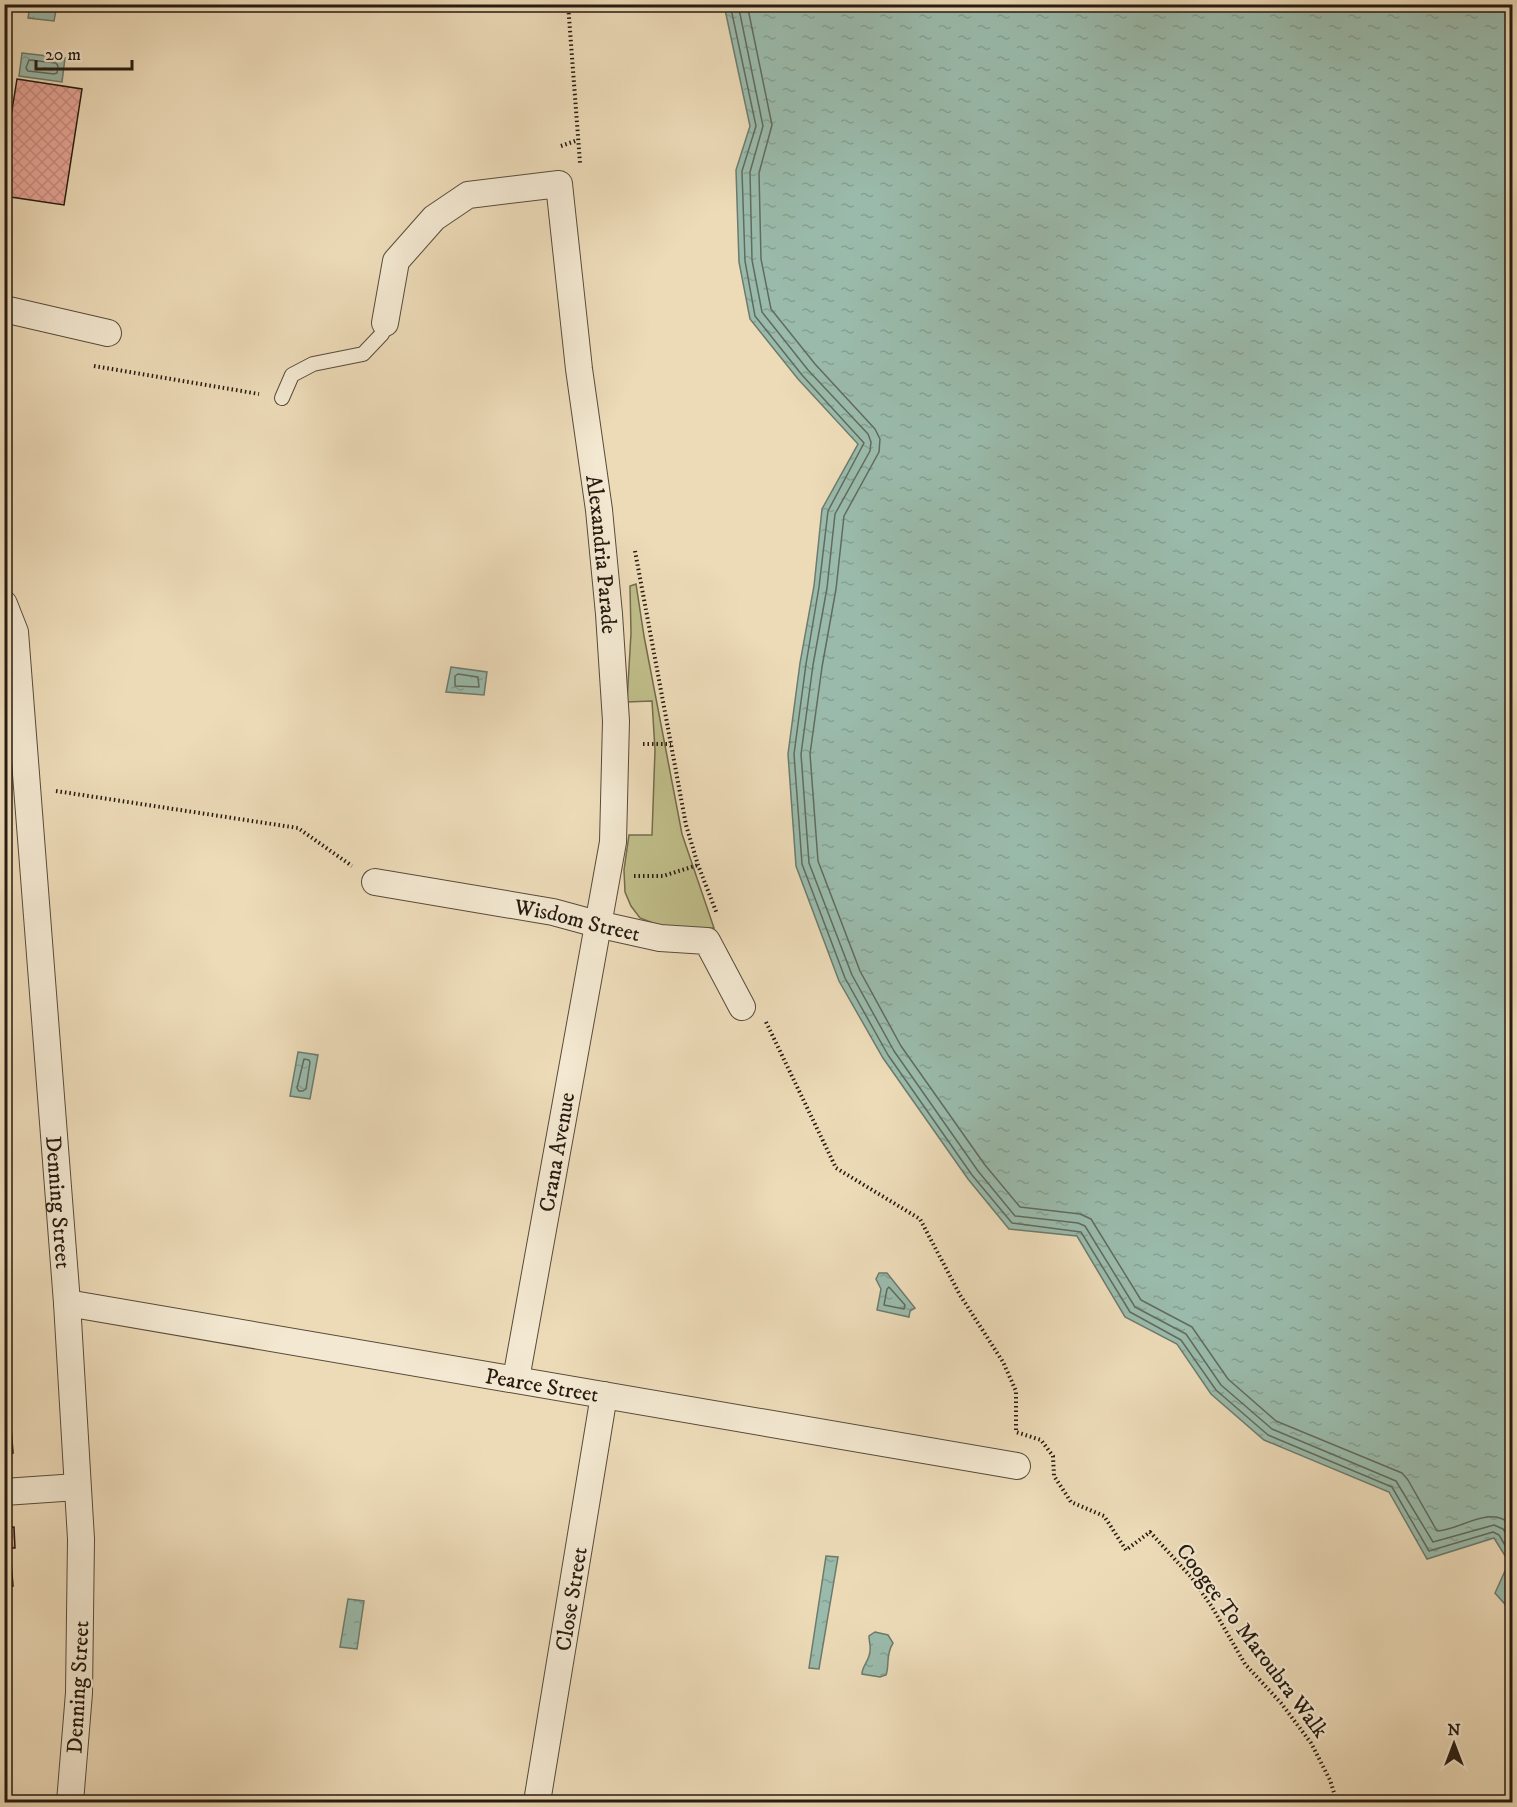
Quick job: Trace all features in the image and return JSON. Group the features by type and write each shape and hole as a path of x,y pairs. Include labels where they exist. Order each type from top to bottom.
{"street":[{"name":"Alexandria Parade","path":"385,323 396,261 434,218 468,195 559,184 579,369 599,510 616,722 613,842 597,924"},
{"path":"4,309 108,333"},
{"name":"Denning Street","path":"4,604 15,632 14,753 27,787 67,1303 81,1539 79,1694 70,1803"},
{"name":"Wisdom Street","path":"375,882 553,912 660,938 707,942 742,1007"},
{"name":"Crana Avenue","path":"516,1379 597,924"},
{"name":"Pearce Street","path":"67,1303 1017,1466"},
{"name":"Close Street","path":"537,1803 604,1395"},
{"path":"4,1492 77,1487"}],"lane":[{"path":"282,398 292,375 313,364 363,354 382,334 385,323"}],"path":[{"path":"568,4 580,163"},
{"path":"561,146 578,140"},
{"path":"94,366 282,398"},
{"path":"634,546 686,825 698,865 718,917"},
{"path":"27,787 298,828 375,882"},
{"path":"607,872 645,877 663,876 698,865"},
{"path":"766,1021 836,1168 920,1219 960,1295 1003,1362 1016,1391 1016,1432"},
{"name":"Coogee To Maroubra Walk","path":"1071,1502 1104,1516 1126,1550 1150,1532 1192,1578 1212,1607 1245,1664 1281,1702 1311,1743 1330,1780 1337,1803"}],"shaded area":[{"path":"636,584 682,834 714,928 666,928 640,918 625,892 624,870 629,835 652,835 655,750 652,701 627,702 631,633 630,586"}],"water":[{"path":"30,5 57,5 54,21 28,18"},
{"path":"724,5 1512,5 1512,1612 1495,1593 1509,1562 1494,1538 1427,1559 1389,1492 1264,1440 1211,1394 1177,1344 1125,1317 1077,1236 1009,1229 968,1179 883,1058 839,981 796,866 788,754 800,663 814,586 822,509 858,444 798,379 750,319 739,262 736,170 750,126"},
{"path":"22,53 65,58 62,82 19,76"},
{"path":"451,667 487,672 484,695 446,692"},
{"path":"298,1052 318,1055 310,1099 290,1096"},
{"path":"879,1273 887,1273 915,1308 910,1311 909,1317 877,1310 881,1289 876,1279"},
{"path":"826,1556 838,1557 819,1669 809,1668"},
{"path":"348,1599 364,1601 357,1649 340,1647"},
{"path":"875,1632 888,1635 893,1643 889,1652 886,1675 880,1677 862,1674 870,1653 869,1636"}],"building":[{"path":"17,79 82,89 64,205 4,196 4,160"},
{"path":"4,1374 7,1374 13,1453 4,1454"},
{"path":"14,1527 15,1548 10,1548 13,1586 4,1587 4,1528"},
{"path":"4,1638 8,1696 4,1696"}]}
